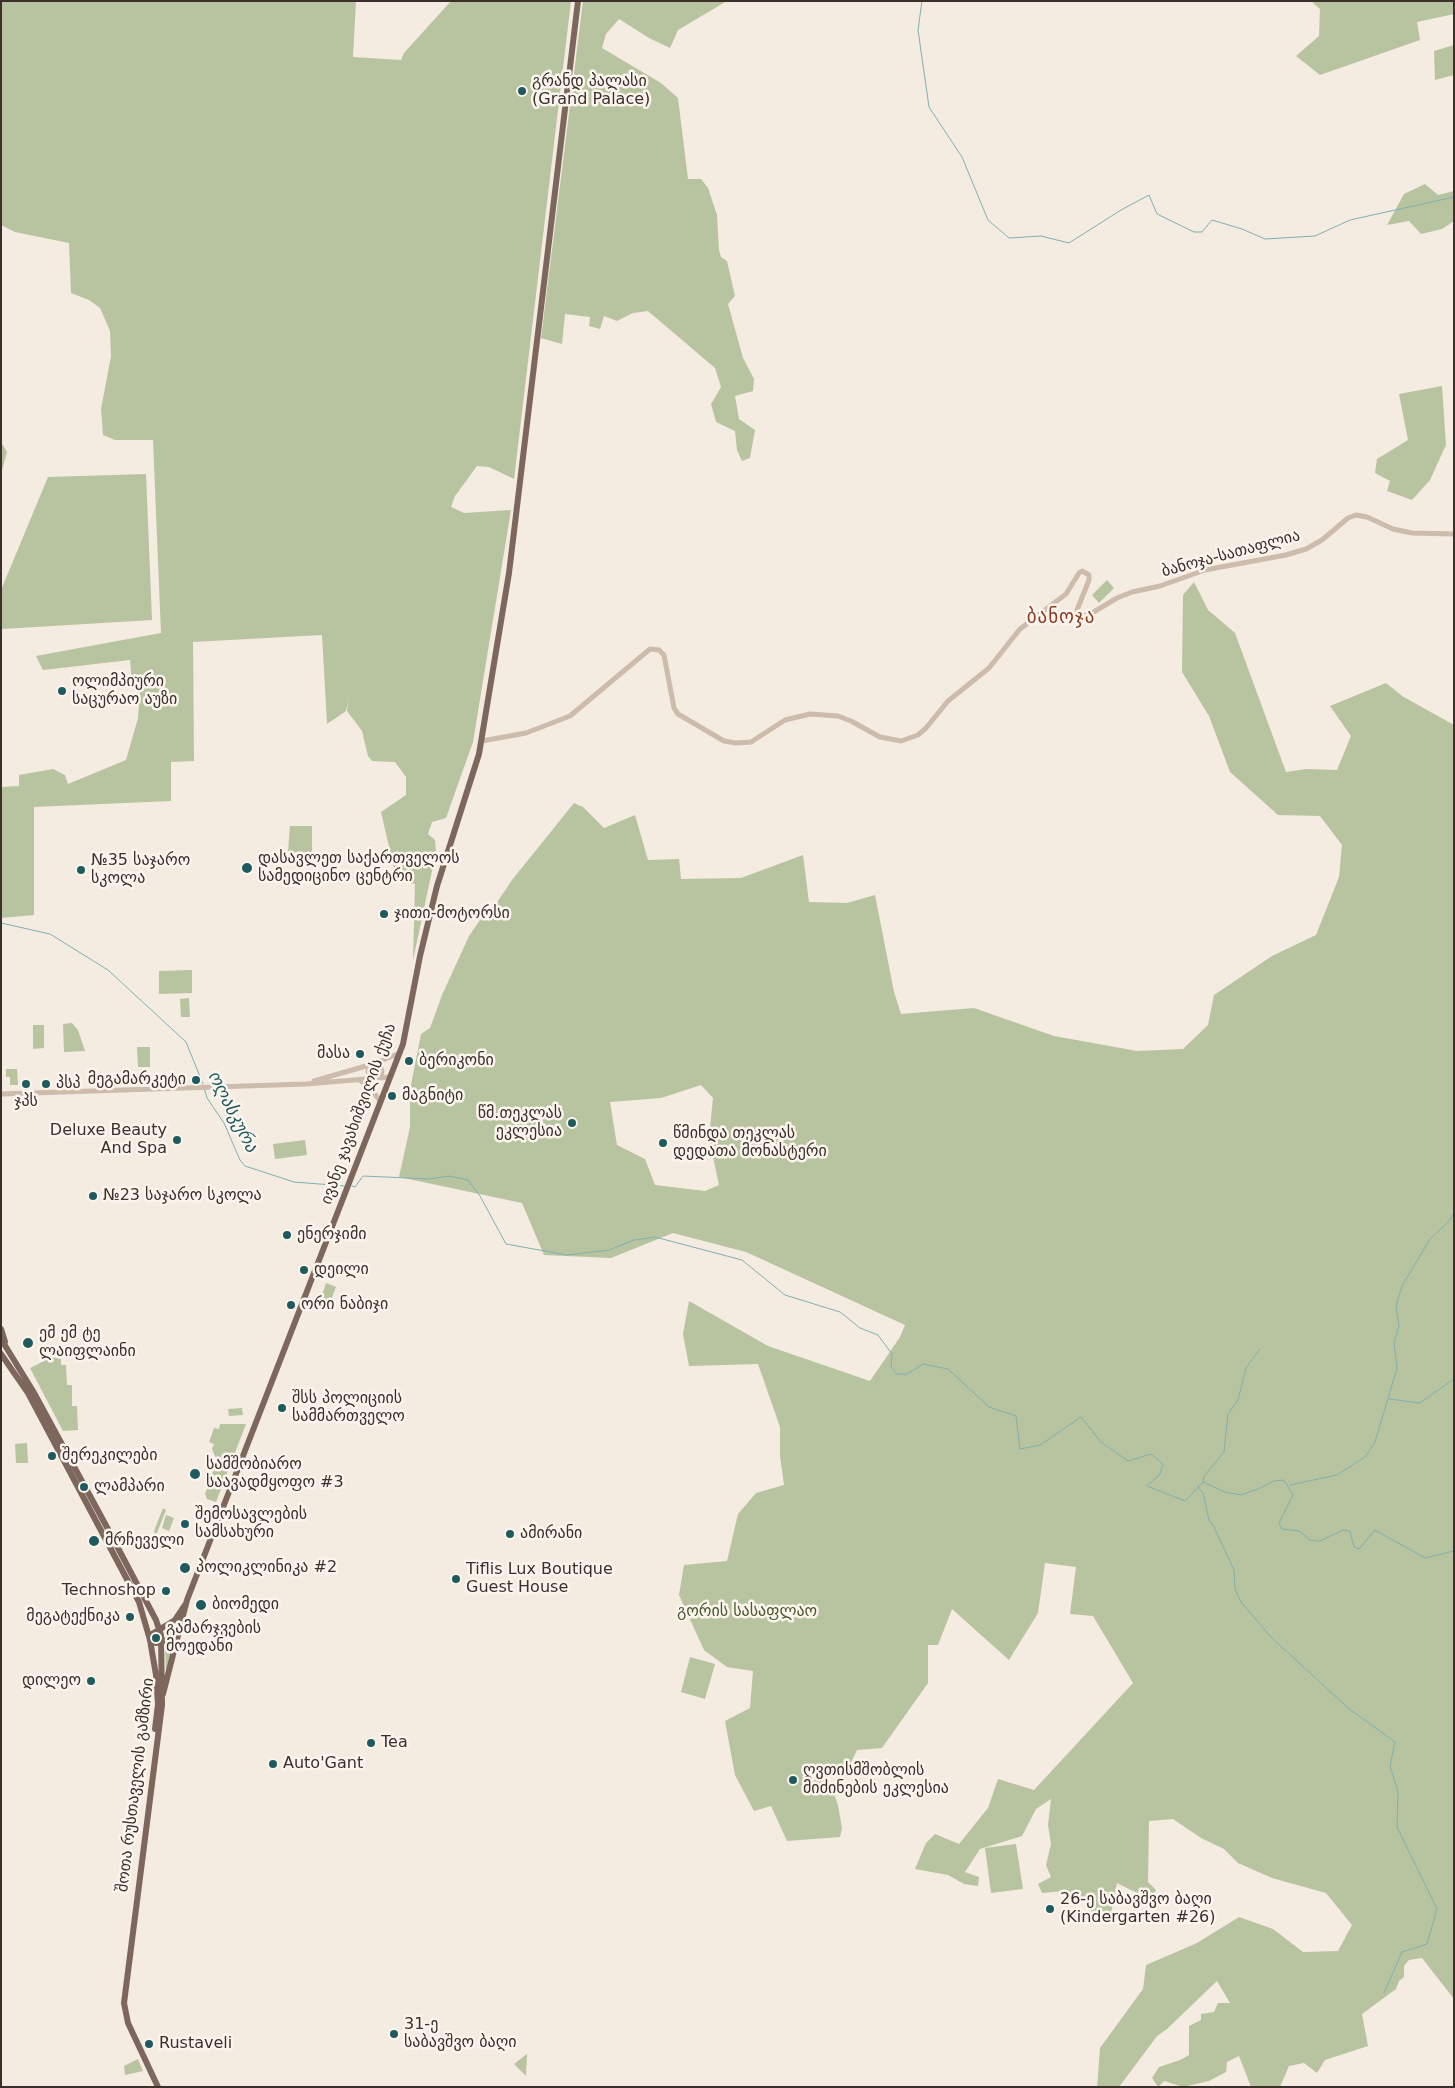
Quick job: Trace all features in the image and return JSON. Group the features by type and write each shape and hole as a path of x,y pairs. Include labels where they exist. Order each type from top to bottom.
{"main road":[{"name":"ივანე ჯავახიშვილის ქუჩა","path":"163,1694 188,1600 400,1053 406,1033 420,956 437,886 482,741 517,510 578,1"},
{"name":"შოთა რუსთაველის გამზირი","path":"2,1335 109,1531 160,1630 163,1694 124,1992 125,2013 128,2023 158,2087"},
{"name":"შოთა რუსთაველის გამზირი","path":"1,1354 28,1394 139,1602 150,1640 156,1675 158,1704 121,1994 125,2022 154,2087"},
{"path":"181,1628 162,1641 156,1643 150,1640 152,1634 175,1620 188,1600"}],"street":[{"name":"ბანოჯა-სათაფლია","path":"482,741 526,733 570,716 650,649 658,650 664,655 674,708 678,714 724,741 736,744 751,742 785,720 810,714 838,716 891,741 909,739 926,728 948,701 989,668 1020,630 1066,594 1082,571 1089,575 1089,580 1077,610 1082,616 1087,616 1116,598 1132,592 1160,586 1206,570 1286,555 1306,549 1322,540 1348,518 1356,515 1402,531 1454,534"},
{"path":"306,1084 373,1064 400,1053"},
{"path":"373,1064 381,1067 391,1075"},
{"path":"373,1064 368,1071 369,1076 375,1079"},
{"path":"375,1079 381,1076 381,1067"},
{"path":"1,1094 306,1084 375,1079 391,1075"},
{"path":"360,1080 372,1090 380,1102"}],"green space":[{"path":"1,1 356,1 353,57 401,60 404,53 451,1 571,1 514,479 489,467 477,466 455,496 451,507 464,513 511,510 473,742 446,818 432,822 428,834 435,840 436,852 413,960 415,884 397,881 381,812 406,795 406,777 395,762 372,761 368,756 362,731 347,711 348,701 346,711 327,724 322,635 193,642 194,761 171,762 171,801 34,807 34,915 1,918 1,787 19,786 19,775 53,769 65,775 68,784 126,760 138,718 140,689 132,683 130,660 43,670 36,656 161,633 153,440 115,440 103,435 101,409 111,356 110,331 100,308 89,300 71,293 69,243 15,232 1,225"},
{"path":"583,1 727,1 678,30 670,48 649,38 619,19 606,34 602,48 661,83 678,98 688,179 701,179 708,188 717,215 719,250 721,257 727,261 735,296 728,304 743,358 754,379 753,391 735,396 739,419 755,430 750,458 742,461 737,450 735,431 716,422 711,404 721,387 715,368 648,311 633,313 617,321 604,316 600,329 589,326 590,317 565,314 562,344 541,338"},
{"path":"1311,1 1454,1 1454,14 1417,22 1420,40 1320,75 1296,56 1319,36 1320,9"},
{"path":"1454,45 1454,75 1435,80 1434,51"},
{"path":"1425,184 1438,195 1454,191 1454,221 1442,229 1421,234 1409,221 1387,225 1404,194"},
{"path":"1442,386 1446,445 1430,480 1412,500 1387,491 1390,481 1375,473 1377,459 1408,440 1399,394"},
{"path":"1,442 7,452 1,474"},
{"path":"146,474 152,620 2,629 1,590 48,477"},
{"path":"1107,580 1114,588 1099,603 1092,595"},
{"name":"გორის სასაფლაო","path":"1194,582 1208,610 1235,633 1286,772 1306,769 1337,770 1351,736 1330,706 1386,683 1402,696 1454,725 1454,1999 1422,1958 1409,1960 1404,1966 1404,1977 1399,1981 1396,1989 1362,2014 1368,2046 1325,2060 1317,2073 1304,2063 1289,2066 1280,2087 1251,2087 1239,2056 1227,2062 1226,2072 1209,2081 1183,2087 1164,2081 1158,2087 1152,2078 1159,2067 1189,2055 1189,2026 1201,2020 1201,2014 1214,2012 1218,2003 1230,2003 1217,1981 1167,2029 1157,2036 1119,2087 1097,2087 1100,2048 1143,1989 1146,1965 1197,1943 1239,1917 1273,1929 1303,1952 1338,1951 1352,1925 1326,1893 1272,1878 1238,1863 1224,1849 1201,1838 1173,1819 1149,1821 1148,1882 1156,1890 1151,1900 1117,1883 1111,1914 1090,1911 1087,1899 1069,1900 1064,1891 1042,1893 1038,1884 1051,1877 1046,1865 1051,1844 1048,1825 1051,1799 1036,1809 1022,1836 980,1849 965,1872 979,1877 978,1886 964,1884 948,1875 915,1869 926,1843 935,1834 959,1844 988,1808 998,1779 1034,1790 1133,1683 1093,1616 1070,1614 1076,1567 1045,1563 1038,1613 1009,1660 952,1609 938,1645 928,1645 928,1683 882,1748 857,1750 845,1775 828,1777 838,1805 842,1828 840,1837 787,1841 771,1806 754,1811 735,1775 725,1721 750,1708 753,1671 727,1667 704,1650 679,1595 684,1565 727,1561 738,1514 756,1493 784,1485 780,1456 780,1427 758,1364 689,1366 683,1334 689,1301 768,1346 870,1381 900,1337 905,1325 746,1252 673,1233 611,1258 544,1255 522,1203 399,1177 410,1127 410,1090 421,1034 430,1028 442,995 469,936 480,920 490,913 512,880 574,803 583,807 604,828 635,815 648,860 679,859 681,879 741,878 803,855 809,902 847,903 875,895 894,992 901,1014 974,1008 1054,1036 1137,1051 1183,1049 1208,1025 1214,995 1272,956 1316,935 1339,877 1342,845 1320,816 1278,815 1230,772 1209,716 1182,672 1183,595","holes":["701,1085 713,1098 709,1138 719,1185 705,1191 655,1185 645,1159 617,1145 610,1102 661,1098"]},
{"path":"290,826 312,826 312,853 288,852"},
{"path":"192,970 192,993 159,994 159,971"},
{"path":"189,998 190,1017 181,1017 180,999"},
{"path":"72,1023 78,1030 85,1051 64,1052 63,1024"},
{"path":"33,1025 44,1025 44,1048 33,1049"},
{"path":"137,1047 150,1047 150,1067 138,1067"},
{"path":"6,1069 17,1069 18,1085 10,1085 10,1077 6,1077"},
{"path":"305,1140 307,1155 275,1159 273,1144"},
{"path":"326,1283 336,1287 328,1308 319,1305"},
{"path":"52,1357 61,1359 61,1365 66,1365 67,1385 72,1385 72,1406 77,1406 78,1430 63,1431 30,1368"},
{"path":"242,1408 243,1415 229,1416 228,1409"},
{"path":"220,1424 246,1424 216,1502 207,1499 205,1494 217,1461 212,1449 214,1444 209,1442 214,1428 219,1429"},
{"path":"27,1443 28,1463 16,1463 15,1444"},
{"path":"163,1508 166,1510 155,1534 154,1531"},
{"path":"166,1515 174,1518 169,1531 162,1528"},
{"path":"174,1639 166,1674 165,1644"},
{"path":"690,1657 715,1664 705,1699 681,1692"},
{"path":"1016,1844 1023,1889 991,1893 985,1848"},
{"path":"527,2054 526,2076 514,2064"},
{"path":"138,2059 143,2071 125,2075 124,2066"}],"waterway":[{"path":"922,1 918,30 929,107 962,157 988,220 1009,238 1041,236 1069,243 1121,210 1149,195 1157,214 1194,232 1202,232 1212,220 1242,229 1265,239 1315,236 1350,220 1454,197"},
{"name":"ოღასკურა","path":"1,923 50,934 108,970 186,1042 203,1084"},
{"name":"ოღასკურა","path":"204,1088 207,1098 224,1123 240,1160 245,1166 294,1182 345,1186"},
{"name":"ოღასკურა","path":"352,1186 355,1187 363,1176 430,1179 449,1176 468,1180 480,1196 506,1244 567,1255 609,1250 634,1240 655,1237 742,1260 785,1295 840,1312 860,1328 878,1335 892,1354 891,1367 897,1374 907,1374 923,1364 948,1369 989,1407 1016,1416 1020,1449 1040,1445 1081,1417 1101,1442 1128,1461 1151,1454 1163,1464 1160,1474 1147,1486 1185,1501 1203,1482 1225,1492 1241,1495 1274,1481 1284,1480 1293,1495 1279,1523 1282,1529 1299,1531 1310,1540 1320,1541 1343,1530 1350,1531 1354,1547 1359,1549 1375,1530 1425,1558 1454,1551"},
{"path":"1290,1485 1337,1475 1365,1457 1375,1442 1397,1368 1394,1343 1399,1326 1396,1306 1402,1286 1430,1239 1449,1221 1454,1213"},
{"path":"1203,1482 1204,1476 1224,1452 1228,1414 1238,1400 1246,1368 1260,1349"},
{"path":"1389,1399 1420,1403 1454,1379"},
{"path":"1198,1487 1203,1493 1209,1520 1234,1570 1235,1589 1241,1602 1271,1637 1348,1708 1395,1742 1390,1766 1398,1792 1397,1827 1437,1909 1427,1944 1402,1952 1384,1993"}],"place":[{"name":"გრანდ პალასი (Grand Palace)","path":"522,91"},
{"name":"ოლიმპიური საცურაო აუზი","path":"62,691"},
{"name":"დასავლეთ საქართველოს სამედიცინო ცენტრი","path":"247,868"},
{"name":"№35 საჯარო სკოლა","path":"81,870"},
{"name":"ჯითი-მოტორსი","path":"384,914"},
{"name":"მასა","path":"360,1054"},
{"name":"ბერიკონი","path":"409,1061"},
{"name":"მეგამარკეტი","path":"196,1080"},
{"name":"ჯპს","path":"26,1084"},
{"name":"პსპ","path":"46,1084"},
{"name":"მაგნიტი","path":"392,1096"},
{"name":"წმ.თეკლას ეკლესია","path":"572,1123"},
{"name":"Deluxe Beauty And Spa","path":"177,1140"},
{"name":"წმინდა თეკლას დედათა მონასტერი","path":"663,1143"},
{"name":"№23 საჯარო სკოლა","path":"93,1196"},
{"name":"ენერჯიმი","path":"287,1235"},
{"name":"დეილი","path":"304,1270"},
{"name":"ორი ნაბიჯი","path":"291,1305"},
{"name":"ემ ემ ტე ლაიფლაინი","path":"28,1343"},
{"name":"შსს პოლიციის სამმართველო","path":"282,1408"},
{"name":"შერეკილები","path":"52,1456"},
{"name":"სამშობიარო საავადმყოფო #3","path":"195,1474"},
{"name":"ლამპარი","path":"84,1487"},
{"name":"შემოსავლების სამსახური","path":"185,1524"},
{"name":"ამირანი","path":"510,1534"},
{"name":"მრჩეველი","path":"94,1541"},
{"name":"პოლიკლინიკა #2","path":"185,1568"},
{"name":"Tiflis Lux Boutique Guest House","path":"456,1579"},
{"name":"Technoshop","path":"166,1591"},
{"name":"ბიომედი","path":"201,1605"},
{"name":"მეგატექნიკა","path":"130,1617"},
{"name":"გამარჯვების მოედანი","path":"156,1638"},
{"name":"დილეო","path":"91,1681"},
{"name":"Tea","path":"371,1743"},
{"name":"Auto'Gant","path":"273,1764"},
{"name":"ღვთისმშობლის მიძინების ეკლესია","path":"793,1780"},
{"name":"26-ე საბავშვო ბაღი (Kindergarten #26)","path":"1050,1909"},
{"name":"31-ე საბავშვო ბაღი","path":"394,2034"},
{"name":"Rustaveli","path":"149,2044"}],"district":[{"name":"ბანოჯა","path":"1061,618"}]}
